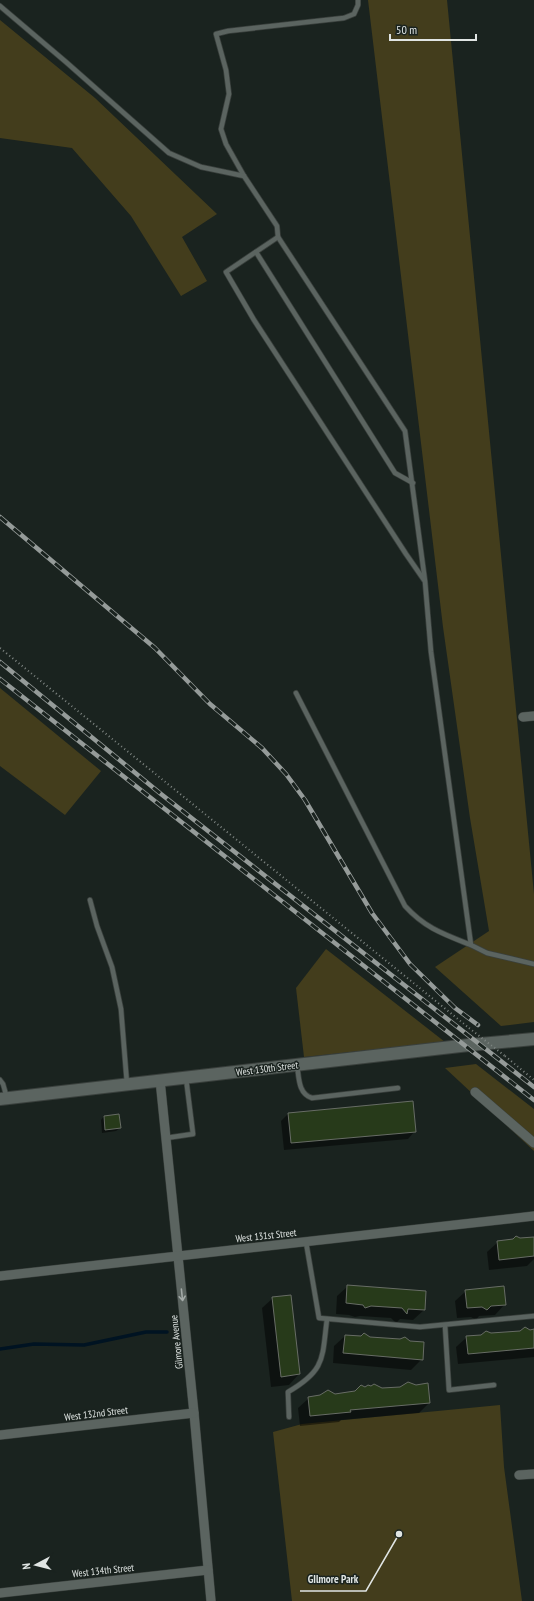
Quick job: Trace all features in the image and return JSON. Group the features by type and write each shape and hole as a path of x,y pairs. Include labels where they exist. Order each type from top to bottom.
{"main road":[{"name":"West 130th Street","path":"3,1098 297,1064 534,1039"}],"street":[{"path":"524,717 534,716"},
{"name":"Gilmore Avenue","path":"160,1080 194,1413 211,1601"},
{"path":"476,1092 534,1143"},
{"name":"West 131st Street","path":"0,1276 534,1216"},
{"name":"West 132nd Street","path":"0,1435 194,1413"},
{"path":"519,1475 534,1474"},
{"name":"West 134th Street","path":"0,1592 208,1570"}],"lane":[{"path":"358,0 358,5 354,14 344,18 228,30 216,34 226,70 229,94 221,129 226,144 244,176 277,226 278,237 405,431 425,581 431,652 471,946"},
{"path":"0,6 169,153 201,167 244,176"},
{"path":"278,237 226,272 254,320 425,581"},
{"path":"256,252 395,473 413,483"},
{"path":"296,693 405,906 417,919 434,930 487,953 534,964"},
{"path":"90,900 97,926 112,967 121,1009 127,1084"},
{"path":"297,1064 301,1088 307,1097 312,1098 398,1088"},
{"path":"166,1138 193,1134 186,1077"},
{"path":"0,1080 3,1084 3,1098"},
{"path":"306,1242 318,1318 420,1327 534,1316"},
{"path":"289,1417 288,1392 315,1372 322,1354 327,1318"},
{"path":"445,1325 449,1390 494,1385"}],"path":[{"path":"0,648 534,1080"}],"shaded area":[{"path":"368,0 447,0 534,894 534,1022 501,1026 435,967 489,931 470,818 443,627"},
{"path":"0,20 95,98 217,214 182,237 207,281 181,296 131,216 72,148 0,138"},
{"path":"0,688 101,771 65,815 0,766"},
{"path":"326,949 445,1042 304,1057 296,988"},
{"path":"476,1064 534,1109 534,1151 445,1068"},
{"path":"500,1405 504,1467 522,1601 292,1601 273,1432 302,1424"}],"building":[{"path":"413,1101 416,1132 291,1143 288,1113"},
{"path":"119,1114 121,1128 105,1130 104,1116"},
{"path":"516,1236 520,1238 534,1237 534,1256 499,1260 497,1241 513,1239"},
{"path":"347,1285 426,1291 425,1310 408,1309 407,1314 402,1308 371,1306 365,1308 363,1305 346,1303"},
{"path":"504,1286 506,1305 491,1306 487,1310 482,1307 467,1308 465,1290"},
{"path":"291,1295 300,1374 281,1377 272,1297"},
{"path":"525,1327 530,1330 534,1329 534,1348 468,1354 466,1336 481,1335 486,1331 491,1333 520,1331"},
{"path":"364,1333 370,1337 400,1339 405,1337 410,1341 424,1342 423,1360 343,1353 345,1335 361,1336"},
{"path":"408,1382 416,1385 428,1383 430,1403 350,1410 351,1412 310,1416 308,1397 320,1395 328,1390 335,1394 355,1391 361,1385 365,1387 374,1384 382,1388 400,1387"}],"waterway":[{"path":"0,1349 34,1344 84,1345 146,1332 167,1332"}],"railway":[{"path":"0,517 155,648 210,704 262,748 286,774 305,800 372,913 410,964 455,1008 478,1025"},
{"path":"0,662 161,794 534,1087"},
{"path":"0,679 534,1100"}],"place":[{"name":"GIlmore Park","path":"399,1534"}]}
